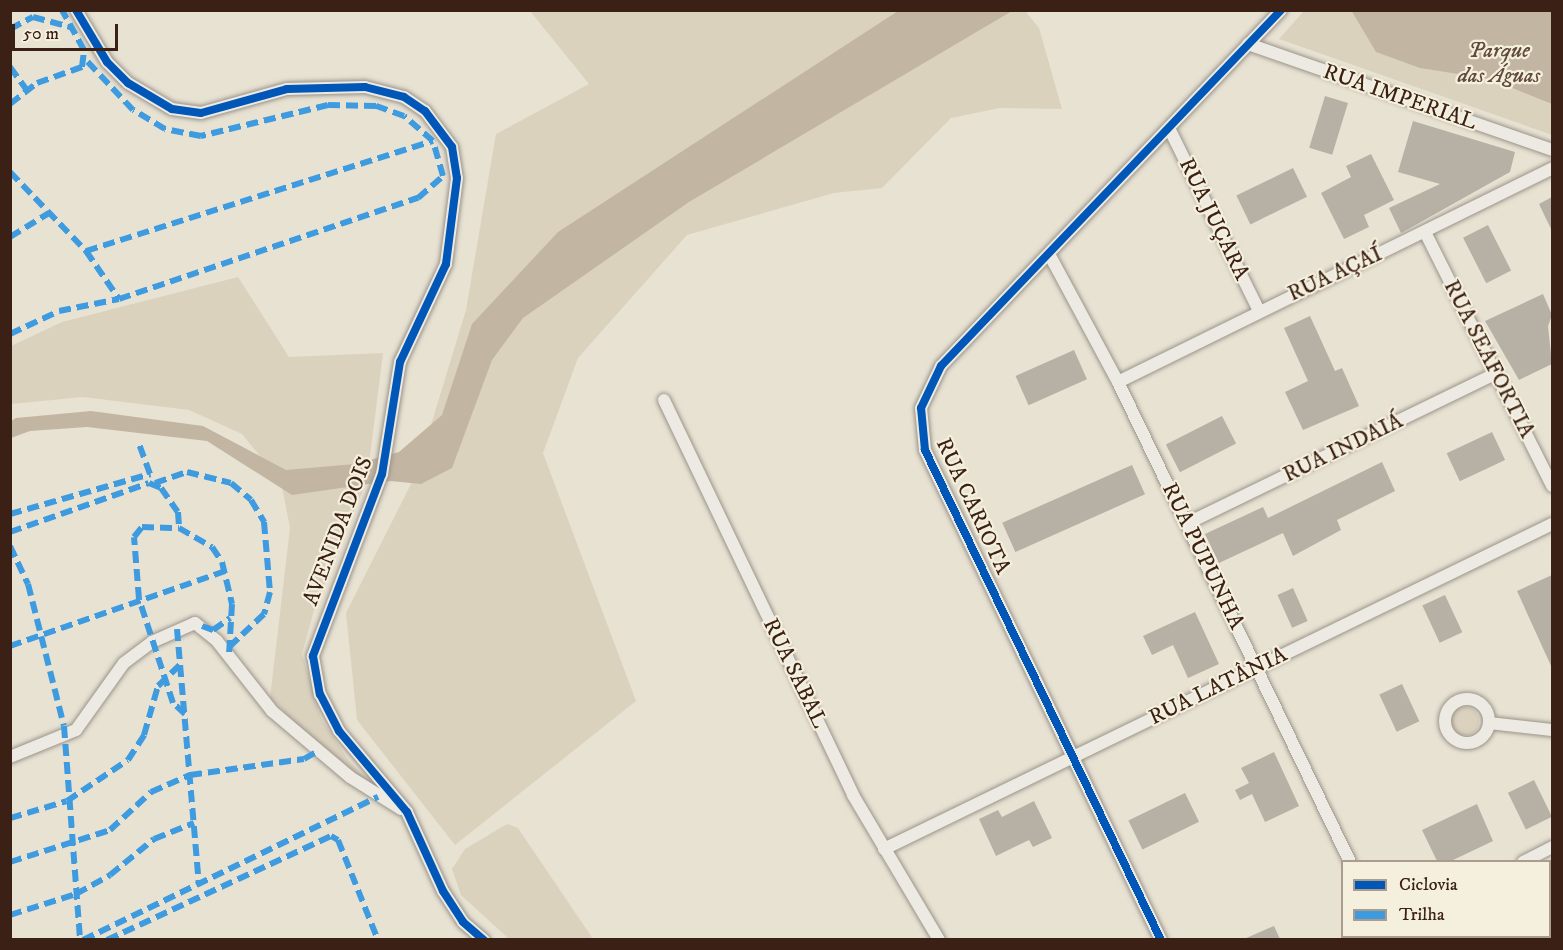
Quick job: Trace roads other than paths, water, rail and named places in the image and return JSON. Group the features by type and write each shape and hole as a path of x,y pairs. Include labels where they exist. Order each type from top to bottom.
{"street":[{"name":"AVENIDA DOIS","path":"76,10 107,62 128,83 172,109 201,113 287,89 365,87 404,97 425,111 452,147 457,178 446,264 400,362 382,474 313,656 320,694 339,731 407,812 443,891 464,922 484,939"},
{"name":"RUA CARIOTA","path":"1161,939 925,450 920,423 927,392 941,366 1281,10"},
{"name":"RUA IMPERIAL","path":"1248,44 1552,150"},
{"name":"RUA JUÇARA","path":"1169,128 1258,309"},
{"name":"RUA AÇAÍ","path":"1118,382 1258,309 1425,232 1552,168"},
{"name":"RUA SEAFORTIA","path":"1425,232 1552,486"},
{"name":"RUA PUPUNHA","path":"1049,254 1118,382 1188,523 1350,860"},
{"name":"RUA INDAIÁ","path":"1188,523 1497,373"},
{"name":"RUA SABAL","path":"664,400 884,849 939,939"},
{"name":"RUA LATÂNIA","path":"884,849 1552,524"},
{"path":"10,757 76,730 124,663 153,642 195,623 217,641 272,711 350,777 407,812"},
{"path":"1489,723 1552,730"},
{"path":"1524,860 1552,847"}],"park label":[{"name":"Parque das Águas","path":"1499,62"}]}
